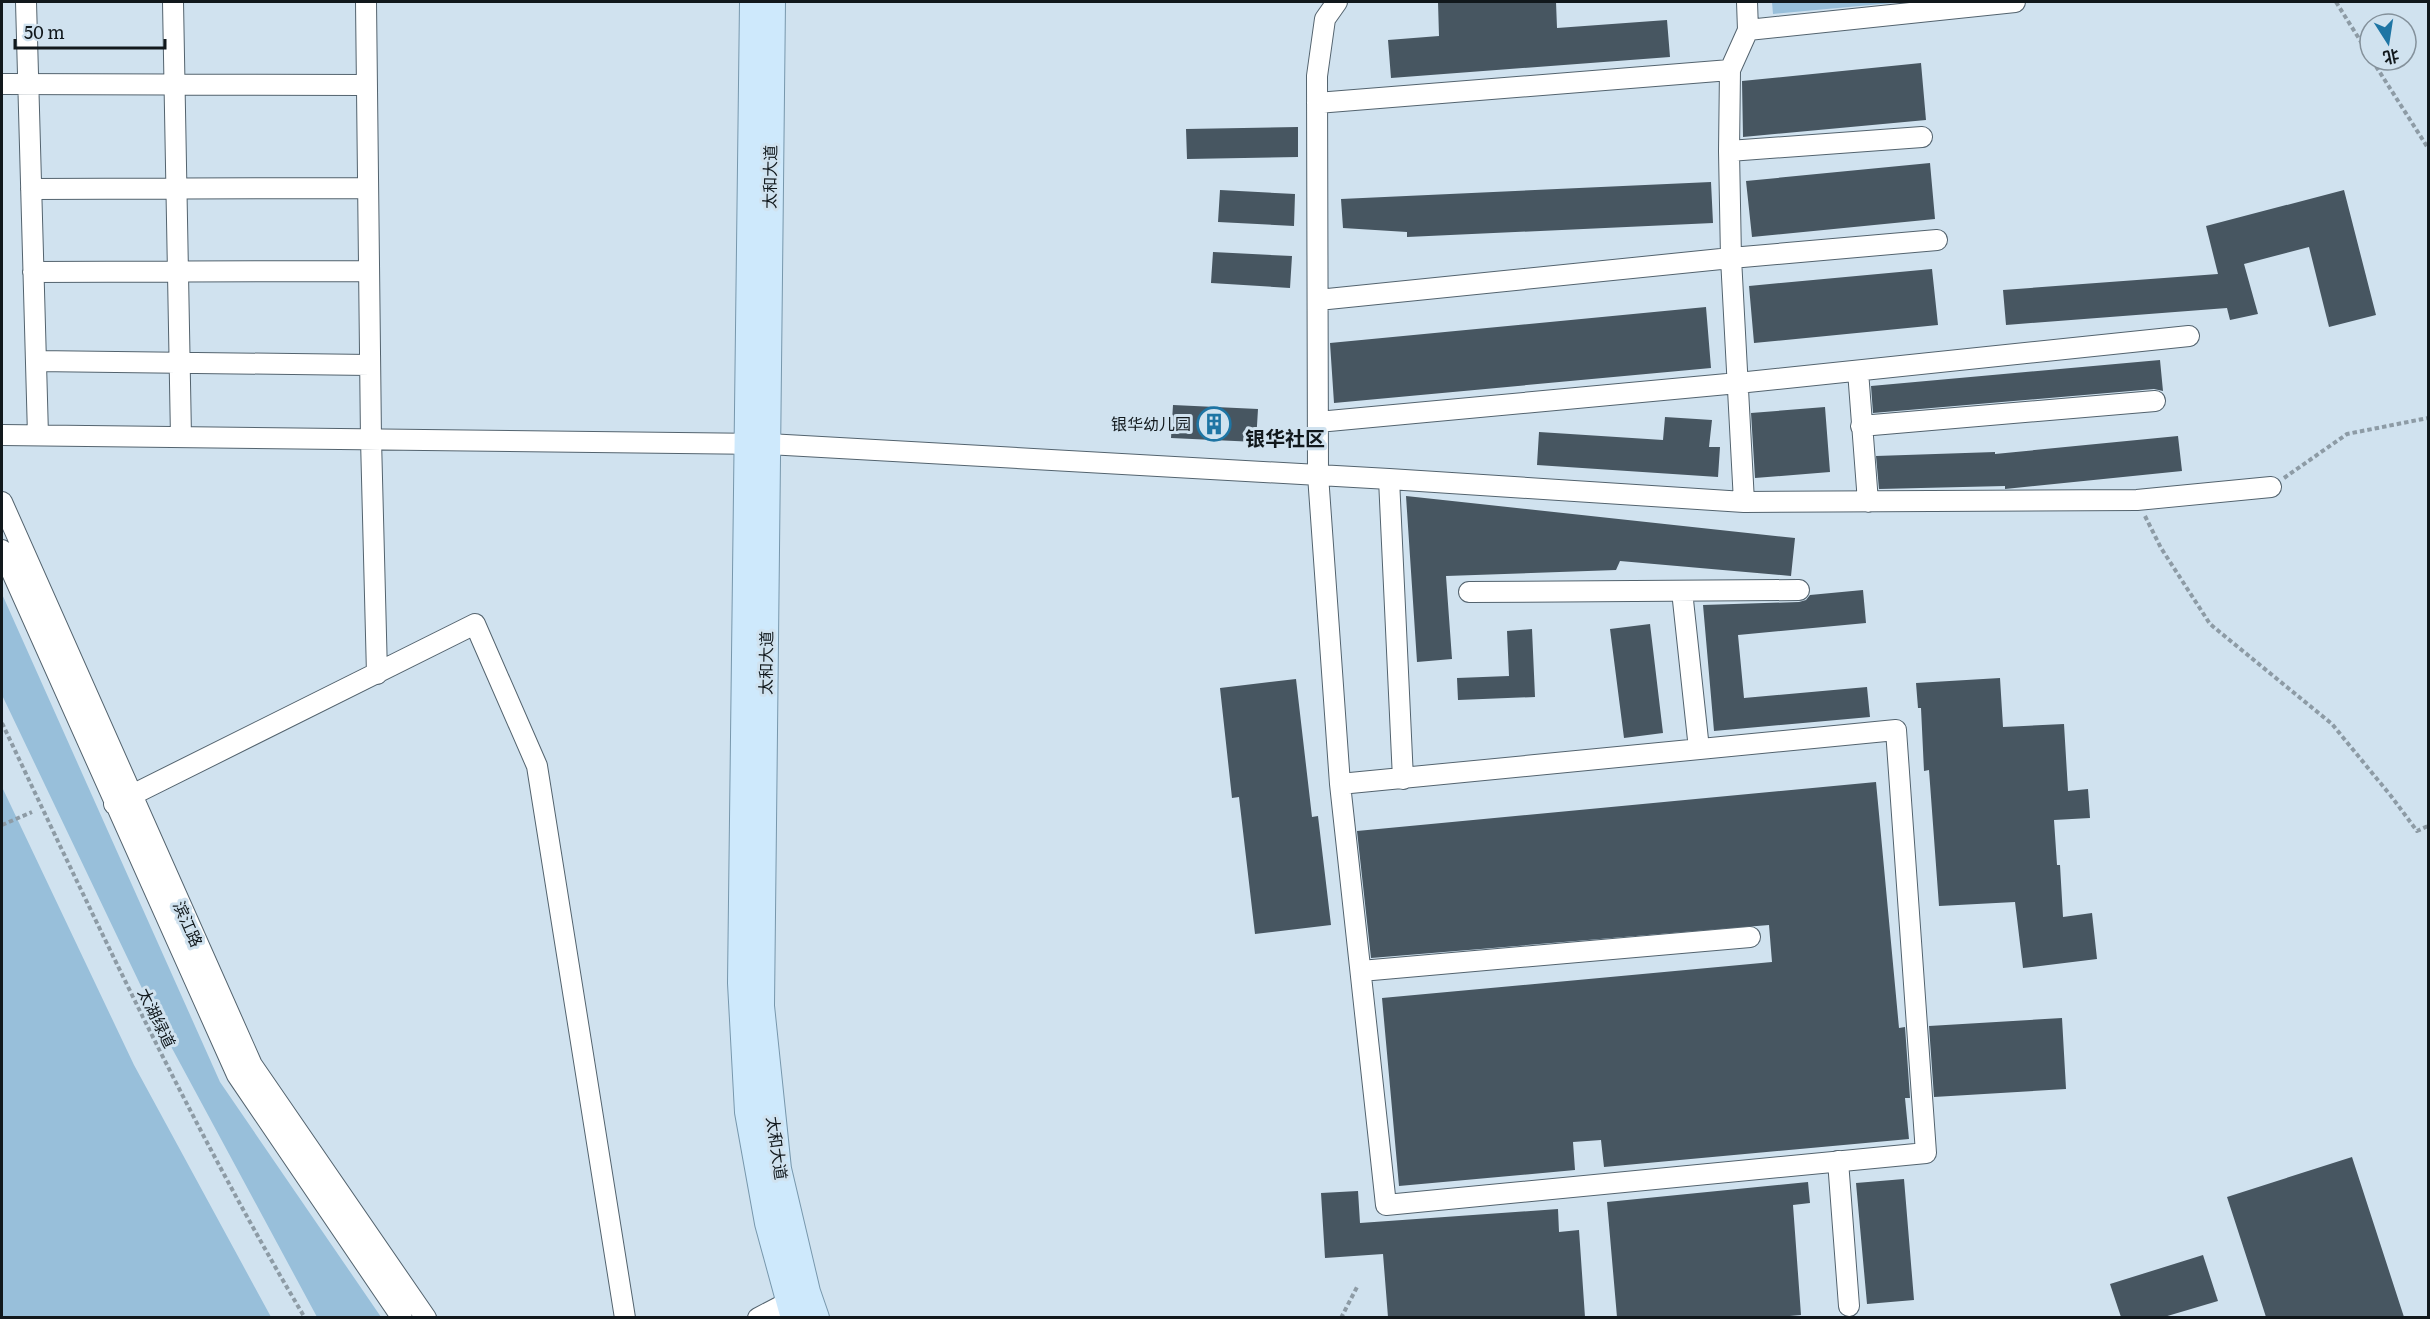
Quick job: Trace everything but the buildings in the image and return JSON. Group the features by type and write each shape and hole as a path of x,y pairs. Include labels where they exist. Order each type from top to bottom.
{"main road":[{"name":"太和大道","path":"753,2 758,444"},
{"name":"太和大道","path":"772,2 741,982 748,1112 768,1223 797,1304 816,1317"}],"street":[{"path":"26,2 38,435"},
{"path":"173,2 181,437"},
{"path":"366,2 371,439 377,674"},
{"path":"1337,2 1325,19 1317,76 1318,475 1340,784 1386,1205 1926,1153 1896,730 1340,784"},
{"path":"1744,502 1731,258 1729,151 1730,70 1748,30 1747,2"},
{"path":"1748,30 2015,2"},
{"path":"1317,102 1730,70"},
{"path":"2,84 367,85"},
{"path":"1729,151 1922,137"},
{"path":"31,189 368,188"},
{"path":"1318,300 1731,258 1937,240"},
{"path":"33,272 369,272"},
{"path":"1318,422 1738,383 2189,336"},
{"path":"36,361 370,365"},
{"path":"1857,370 1868,502"},
{"path":"1861,426 2155,402"},
{"path":"2,435 758,444 1389,479 1744,502 2137,500 2271,487"},
{"path":"1389,479 1403,779"},
{"name":"滨江路","path":"2,502 123,800 252,1065 426,1317"},
{"path":"2,550 123,800 237,1075 402,1317"},
{"path":"1469,592 1799,590"},
{"path":"1682,591 1699,749"},
{"path":"123,800 475,624 537,766 624,1317"},
{"path":"1360,971 1750,937"},
{"path":"1838,1161 1849,1306"},
{"path":"759,1317 797,1304"}],"path":[{"path":"2336,2 2358,37"},
{"path":"2380,72 2428,148"},
{"path":"2271,487 2347,434 2428,418"},
{"path":"2137,500 2161,548 2210,624 2332,724 2391,796 2416,831 2428,826"},
{"name":"太湖绿道","path":"2,723 158,1047 280,1276 305,1317"},
{"path":"2,825 32,812"},
{"path":"1341,1317 1357,1287"}],"shaded area":[{"path":"1772,2 1903,2 1773,14"},
{"path":"2,594 220,1082 381,1317 317,1317 160,1026 2,695"},
{"path":"2,787 134,1065 271,1317 2,1317"}],"place":[{"name":"银华幼儿园","path":"1214,424"}],"district":[{"name":"银华社区","path":"1285,439"}]}
